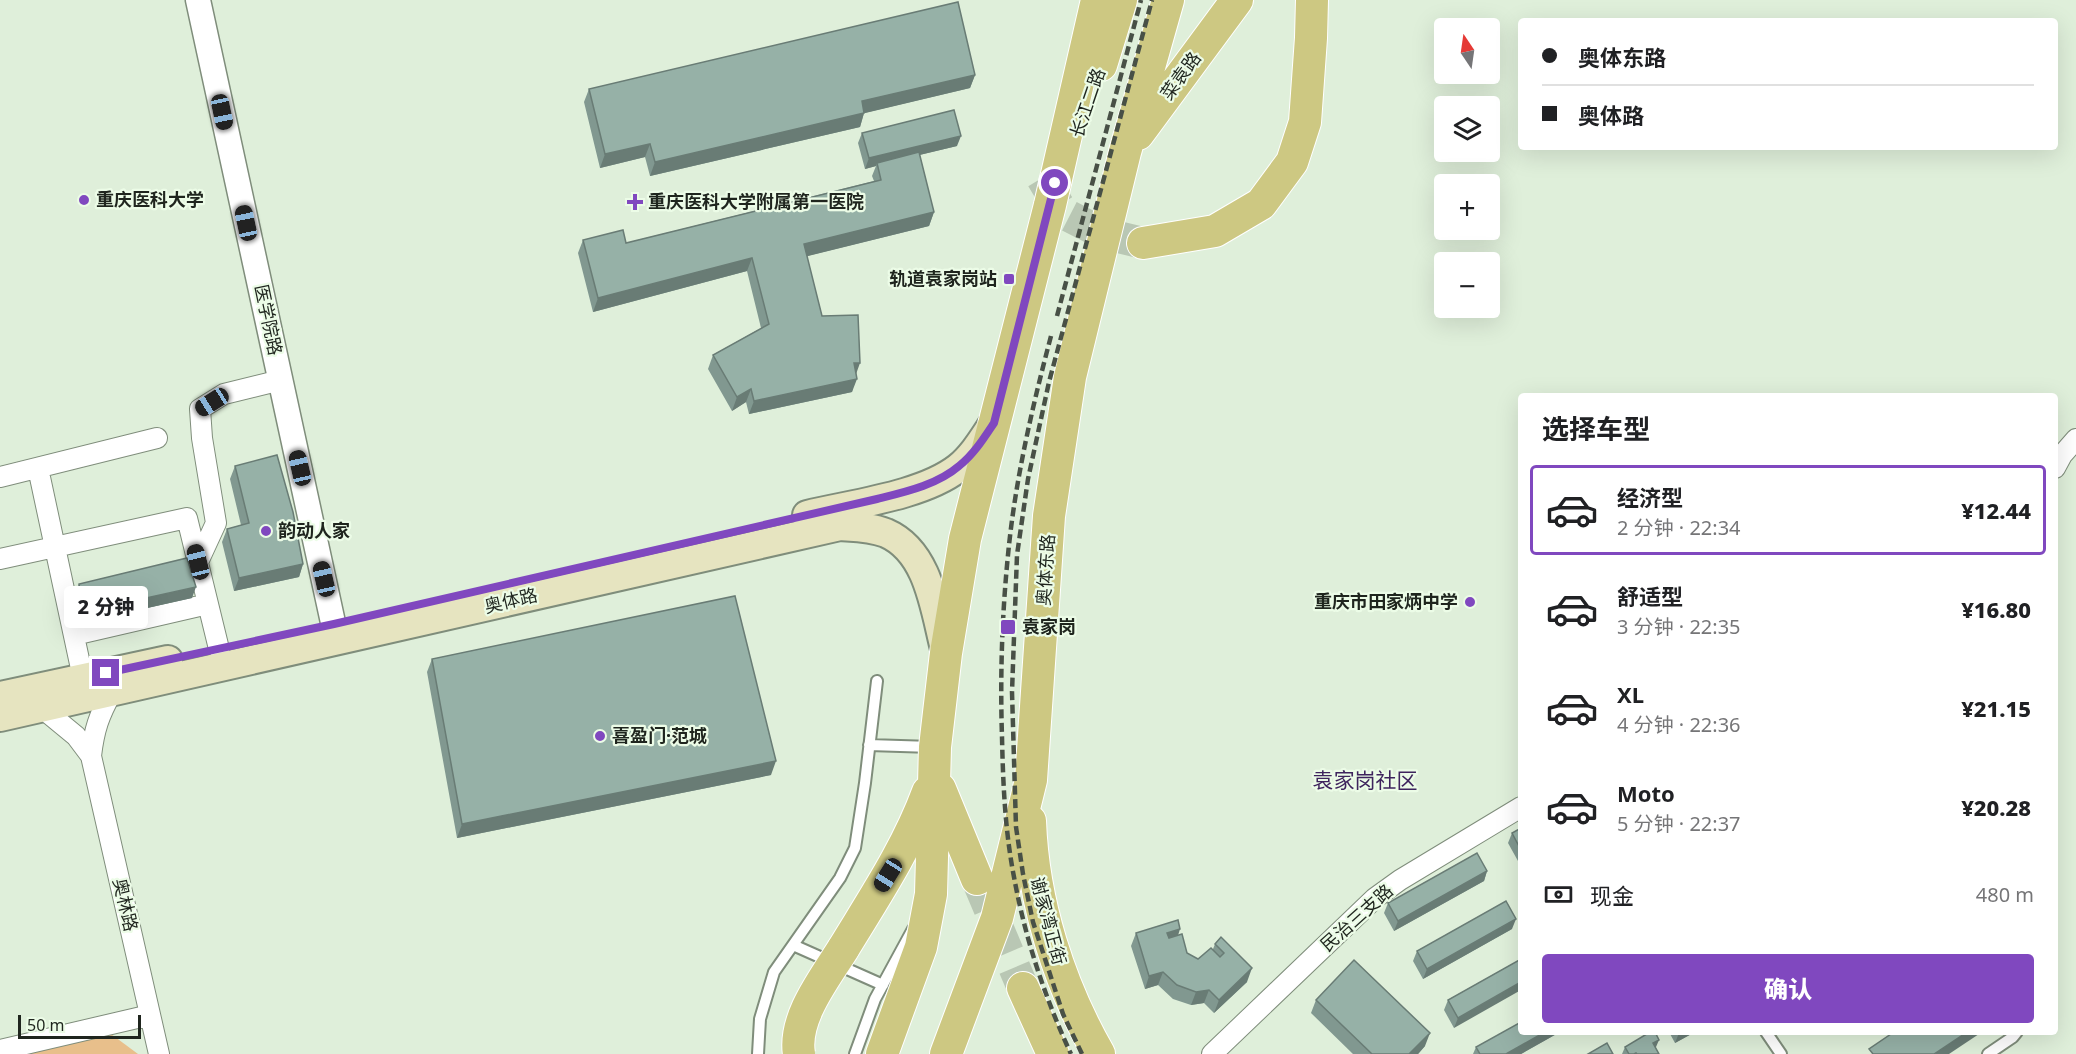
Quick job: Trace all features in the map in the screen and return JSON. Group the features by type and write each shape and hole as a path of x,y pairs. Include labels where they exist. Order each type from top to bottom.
{"main road":[{"path":"1046,192 1041,147 1077,0"},
{"path":"882,1054 921,947 931,894 935,761 946,653 965,539 994,423 1046,192 1096,0"},
{"name":"长江二路","path":"1046,192 1089,105 1121,0"},
{"path":"1125,152 1168,0"},
{"path":"1144,90 1214,0"},
{"name":"菜袁路","path":"1125,152 1237,0"},
{"path":"1143,243 1215,231 1261,204 1292,162 1305,122 1312,0"},
{"name":"奥体东路","path":"946,1054 997,918 1031,780 1051,504 1070,377 1125,152"},
{"name":"奥体路","path":"0,717 112,692 336,632 900,494 937,481 958,468 974,452 994,423"},
{"name":"奥体路","path":"0,696 219,649 336,632 840,526 864,527 886,533 902,543 917,558 926,577 946,653"},
{"path":"935,761 977,879"},
{"path":"799,1054 799,1031 805,1012 900,857 916,823 935,761"},
{"name":"谢家湾正街","path":"1031,780 1032,856 1039,896 1068,992 1099,1054"},
{"path":"1023,988 1053,1054"}],"street":[{"name":"医学院路","path":"198,0 336,632"},
{"path":"198,562 216,523 202,438 200,409 224,394 281,380"},
{"path":"0,477 157,438"},
{"path":"2058,462 2076,439"},
{"path":"38,468 83,678"},
{"path":"0,560 187,518 219,649"},
{"path":"74,635 208,604"},
{"name":"奥林路","path":"112,692 93,733 91,756 159,1054"},
{"name":"奥林路","path":"42,708 76,736 91,756"},
{"name":"民治三支路","path":"1212,1054 1375,898 1400,880 1518,809"},
{"path":"0,1050 150,1016"}],"lane":[{"path":"758,1054 760,1019 774,972 840,878 855,848 877,681"},
{"path":"870,745 935,761"},
{"path":"855,1054 875,999 931,894"},
{"path":"793,945 883,985"},
{"path":"1768,1035 1781,1054"},
{"path":"1988,1054 2015,1035"}],"shaded area":[{"path":"111,1034 138,1054 24,1054"}],"building":[{"path":"958,2 975,75 862,101 864,113 655,162 650,144 605,154 589,89"},
{"path":"954,110 961,136 869,158 862,133"},
{"path":"919,152 934,212 804,244 822,316 858,315 860,363 854,363 857,379 754,401 751,389 737,397 713,355 769,324 752,258 598,298 583,240 623,230 626,243 881,180 877,163"},
{"name":"韵动人家","path":"277,455 293,512 303,564 239,578 227,529 249,523 235,466"},
{"path":"187,558 196,587 83,612 79,584"},
{"name":"喜盈门·范城","path":"735,596 776,761 462,824 432,659"},
{"path":"1518,830 1518,844 1512,833"},
{"path":"1477,853 1487,871 1398,921 1388,903"},
{"path":"1506,901 1516,919 1427,969 1417,951"},
{"path":"1178,920 1180,929 1167,933 1169,938 1182,934 1187,953 1198,959 1211,948 1220,957 1224,953 1215,944 1221,937 1252,968 1219,1000 1209,990 1196,992 1177,985 1163,972 1149,976 1136,933"},
{"path":"1354,960 1430,1033 1409,1054 1372,1054 1316,1000"},
{"path":"1518,961 1518,984 1458,1018 1448,1000"},
{"path":"1518,1024 1518,1035 1540,1035 1506,1054 1480,1054 1476,1047"},
{"path":"1645,1035 1656,1035 1659,1040 1653,1043 1659,1054 1629,1054 1625,1047"},
{"path":"1890,1035 1962,1035 1934,1054 1873,1054 1869,1049"},
{"path":"1607,1043 1613,1054 1588,1054"}],"tunnel":[{"path":"1042,178 1063,213 1102,233 1143,243"},
{"path":"977,879 1023,988"}],"railway":[{"path":"1057,316 1141,0"},
{"path":"1082,1054 1063,1014 1033,922 1016,827 1012,692 1017,555 1028,479 1049,382 1152,0"},
{"path":"1051,336 1025,445 1011,527 1002,646 1002,754 1011,860 1024,923 1037,967 1071,1054"}],"place":[{"name":"重庆医科大学","path":"84,200"},
{"name":"重庆医科大学附属第一医院","path":"635,202"},
{"name":"轨道袁家岗站","path":"1009,279"},
{"name":"韵动人家","path":"266,531"},
{"name":"重庆市田家炳中学","path":"1470,602"},
{"name":"袁家岗","path":"1008,627"},
{"name":"喜盈门·范城","path":"600,736"}],"district":[{"name":"袁家岗社区","path":"1365,781"}],"route":[{"path":"106,673 334,624 900,494 937,481 958,468 974,452 994,423 1055,183"}]}
